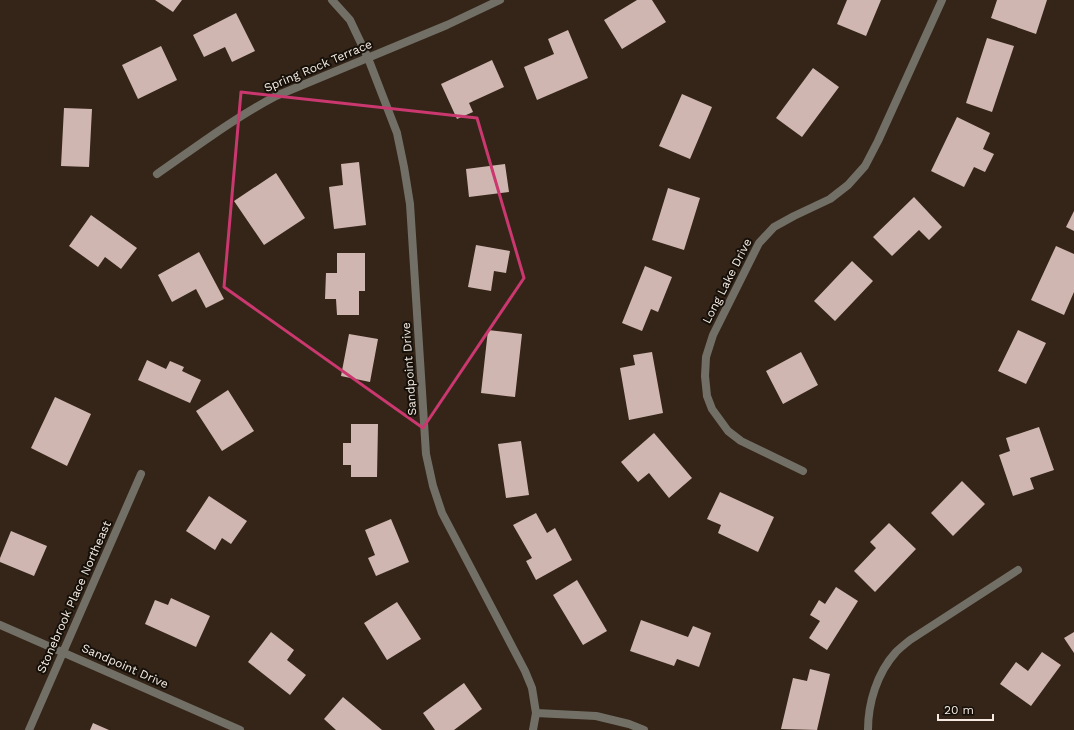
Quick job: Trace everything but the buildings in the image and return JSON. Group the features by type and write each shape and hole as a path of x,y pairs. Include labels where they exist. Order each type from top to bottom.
{"street":[{"name":"Sandpoint Drive","path":"332,0 350,20 368,58 397,133 410,204 426,454 433,486 442,513 525,671 532,688 536,713 533,730"},
{"name":"Spring Rock Terrace","path":"157,174 259,104 447,25 500,0"},
{"name":"Long Lake Drive","path":"803,471 741,440 728,431 712,409 707,396 705,376 706,357 713,335 759,243 774,227 830,198 848,185 865,166 878,141 942,0"},
{"name":"Stonebrook Place Northeast","path":"29,730 141,474"},
{"path":"868,730 871,702 877,682 885,666 896,652 910,640 1018,570"},
{"name":"Sandpoint Drive","path":"0,625 240,730"},
{"path":"536,713 563,716 596,716 629,724 644,730"}],"highlighted area":[{"path":"241,92 477,118 524,278 423,428 224,287"}]}
